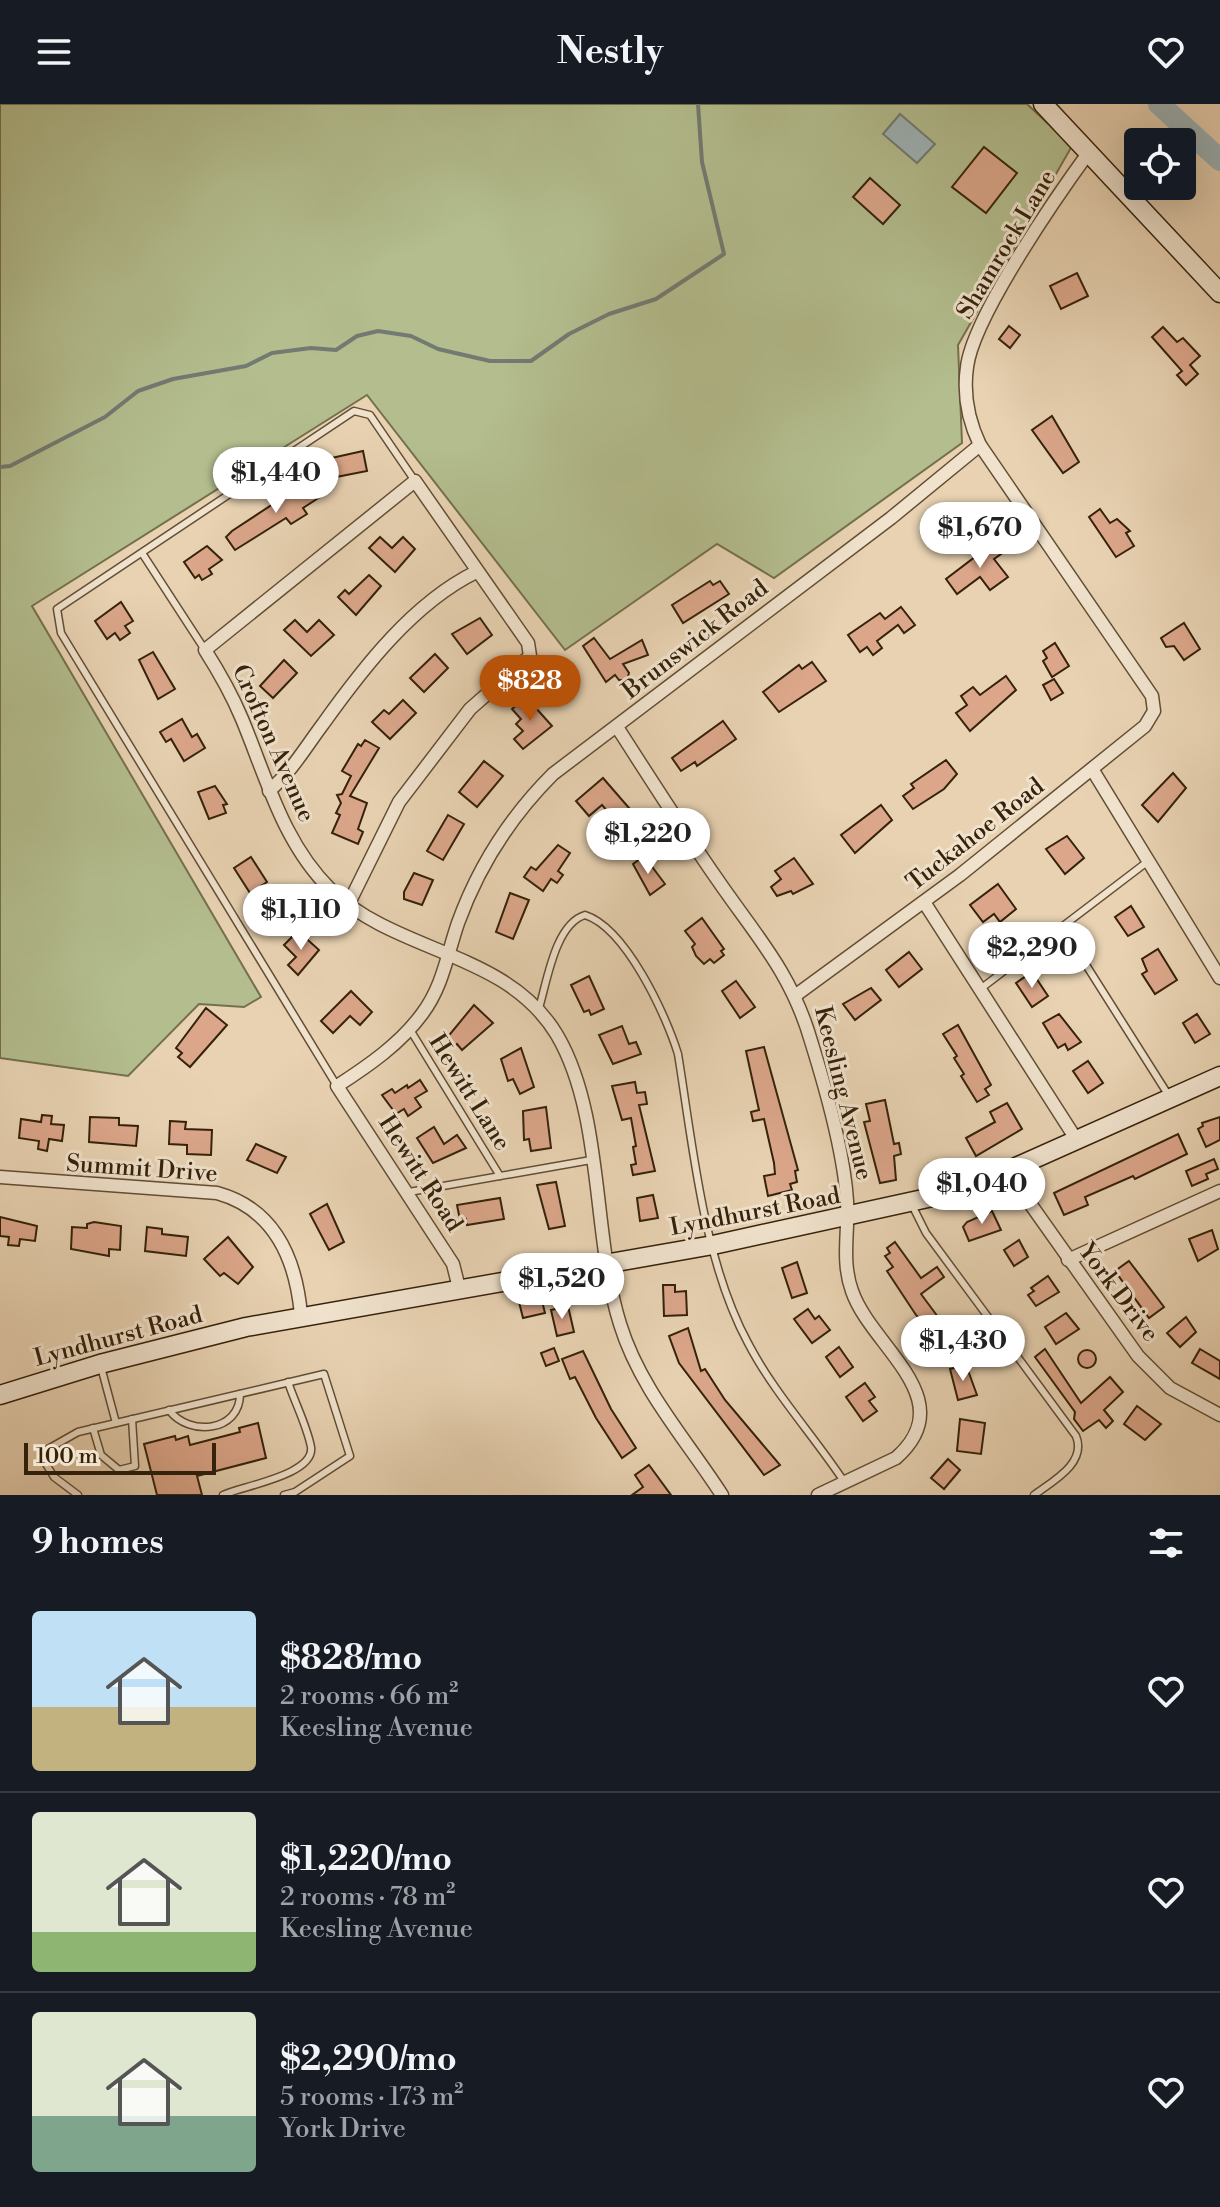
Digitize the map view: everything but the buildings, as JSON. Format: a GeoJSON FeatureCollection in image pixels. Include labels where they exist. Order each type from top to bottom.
{"type":"FeatureCollection","features":[{"type":"Feature","properties":{"kind":"main road"},"geometry":{"type":"LineString","coordinates":[[1043,104],[1220,293]]}},
{"type":"Feature","properties":{"kind":"main road","name":"Lyndhurst Road"},"geometry":{"type":"LineString","coordinates":[[0,1395],[100,1364],[301,1315],[713,1245],[911,1203],[1007,1171],[1220,1076]]}},
{"type":"Feature","properties":{"kind":"street","name":"Shamrock Lane"},"geometry":{"type":"LineString","coordinates":[[1089,152],[1060,192],[971,348],[966,396],[971,427],[980,445],[1149,690]]}},
{"type":"Feature","properties":{"kind":"street","name":"Brunswick Road"},"geometry":{"type":"LineString","coordinates":[[337,1086],[387,1050],[409,1028],[432,997],[480,871],[514,816],[553,774],[891,518],[980,445]]}},
{"type":"Feature","properties":{"kind":"street"},"geometry":{"type":"LineString","coordinates":[[205,650],[415,481],[528,643],[530,656],[470,709],[399,802],[348,905]]}},
{"type":"Feature","properties":{"kind":"street"},"geometry":{"type":"LineString","coordinates":[[269,791],[295,765],[351,687],[386,645],[450,587],[476,572]]}},
{"type":"Feature","properties":{"kind":"street","name":"Crofton Avenue"},"geometry":{"type":"LineString","coordinates":[[205,650],[242,718],[269,791],[298,848],[318,876],[348,905],[384,929],[502,979],[538,1010],[570,1061],[620,1324],[633,1358],[670,1422],[722,1495]]}},
{"type":"Feature","properties":{"kind":"street","name":"Tuckahoe Road"},"geometry":{"type":"LineString","coordinates":[[796,995],[924,902],[1151,719],[1154,704],[1149,690]]}},
{"type":"Feature","properties":{"kind":"street","name":"Keesling Avenue"},"geometry":{"type":"LineString","coordinates":[[617,727],[796,995],[815,1054],[847,1199],[845,1258],[852,1292],[915,1387],[921,1413],[919,1426],[906,1449],[896,1458],[818,1495]]}},
{"type":"Feature","properties":{"kind":"street"},"geometry":{"type":"LineString","coordinates":[[1092,769],[1220,978]]}},
{"type":"Feature","properties":{"kind":"street"},"geometry":{"type":"LineString","coordinates":[[924,902],[1076,1139]]}},
{"type":"Feature","properties":{"kind":"street","name":"Hewitt Road"},"geometry":{"type":"LineString","coordinates":[[337,1086],[409,1192],[453,1264],[459,1288]]}},
{"type":"Feature","properties":{"kind":"street","name":"York Drive"},"geometry":{"type":"LineString","coordinates":[[1007,1171],[1068,1260],[1155,1374],[1193,1403],[1220,1415]]}},
{"type":"Feature","properties":{"kind":"street","name":"Summit Drive"},"geometry":{"type":"LineString","coordinates":[[0,1177],[232,1198],[247,1205],[274,1229],[293,1269],[301,1315]]}},
{"type":"Feature","properties":{"kind":"street"},"geometry":{"type":"LineString","coordinates":[[1068,1260],[1220,1191]]}},
{"type":"Feature","properties":{"kind":"lane"},"geometry":{"type":"LineString","coordinates":[[337,1086],[61,633],[57,609],[354,411],[370,415],[415,481]]}},
{"type":"Feature","properties":{"kind":"lane"},"geometry":{"type":"LineString","coordinates":[[142,553],[205,650]]}},
{"type":"Feature","properties":{"kind":"lane"},"geometry":{"type":"LineString","coordinates":[[979,990],[1147,862]]}},
{"type":"Feature","properties":{"kind":"lane"},"geometry":{"type":"LineString","coordinates":[[538,1010],[557,949],[570,924],[585,915],[594,918],[610,932],[647,984],[670,1030],[678,1054],[713,1245],[747,1342],[845,1483]]}},
{"type":"Feature","properties":{"kind":"lane"},"geometry":{"type":"LineString","coordinates":[[1062,927],[1170,1098]]}},
{"type":"Feature","properties":{"kind":"lane","name":"Hewitt Lane"},"geometry":{"type":"LineString","coordinates":[[409,1028],[500,1176]]}},
{"type":"Feature","properties":{"kind":"lane","name":"Hewitt Lane"},"geometry":{"type":"LineString","coordinates":[[409,1192],[591,1160]]}},
{"type":"Feature","properties":{"kind":"lane"},"geometry":{"type":"LineString","coordinates":[[911,1203],[926,1233],[1076,1436],[1080,1449],[1074,1463],[1034,1495]]}},
{"type":"Feature","properties":{"kind":"lane"},"geometry":{"type":"LineString","coordinates":[[100,1364],[116,1423]]}},
{"type":"Feature","properties":{"kind":"lane"},"geometry":{"type":"LineString","coordinates":[[78,1495],[46,1469],[43,1455],[63,1440],[93,1428],[324,1374],[350,1456],[284,1495]]}},
{"type":"Feature","properties":{"kind":"lane"},"geometry":{"type":"LineString","coordinates":[[223,1495],[292,1472],[307,1461],[311,1447],[288,1382]]}},
{"type":"Feature","properties":{"kind":"lane"},"geometry":{"type":"LineString","coordinates":[[169,1410],[185,1425],[201,1428],[232,1417],[239,1408],[240,1394]]}},
{"type":"Feature","properties":{"kind":"lane"},"geometry":{"type":"LineString","coordinates":[[93,1428],[101,1455],[119,1470],[135,1466],[132,1419]]}},
{"type":"Feature","properties":{"kind":"lane"},"geometry":{"type":"LineString","coordinates":[[307,1461],[319,1476]]}},
{"type":"Feature","properties":{"kind":"green space"},"geometry":{"type":"Polygon","coordinates":[[[0,104],[1027,104],[1072,146],[958,345],[962,443],[774,578],[717,544],[565,650],[367,395],[32,606],[261,997],[244,1007],[199,1004],[128,1076],[0,1058],[0,104]]]}},
{"type":"Feature","properties":{"kind":"water"},"geometry":{"type":"Polygon","coordinates":[[[900,114],[935,144],[917,163],[883,134],[900,114]]]}},
{"type":"Feature","properties":{"kind":"waterway"},"geometry":{"type":"LineString","coordinates":[[0,467],[10,466],[105,417],[138,391],[173,379],[246,366],[272,353],[311,348],[336,350],[357,336],[378,331],[411,336],[438,349],[490,361],[531,361],[569,334],[609,314],[656,299],[724,254],[702,162],[698,104]]}},
{"type":"Feature","properties":{"kind":"waterway"},"geometry":{"type":"LineString","coordinates":[[1159,104],[1220,160]]}}]}
